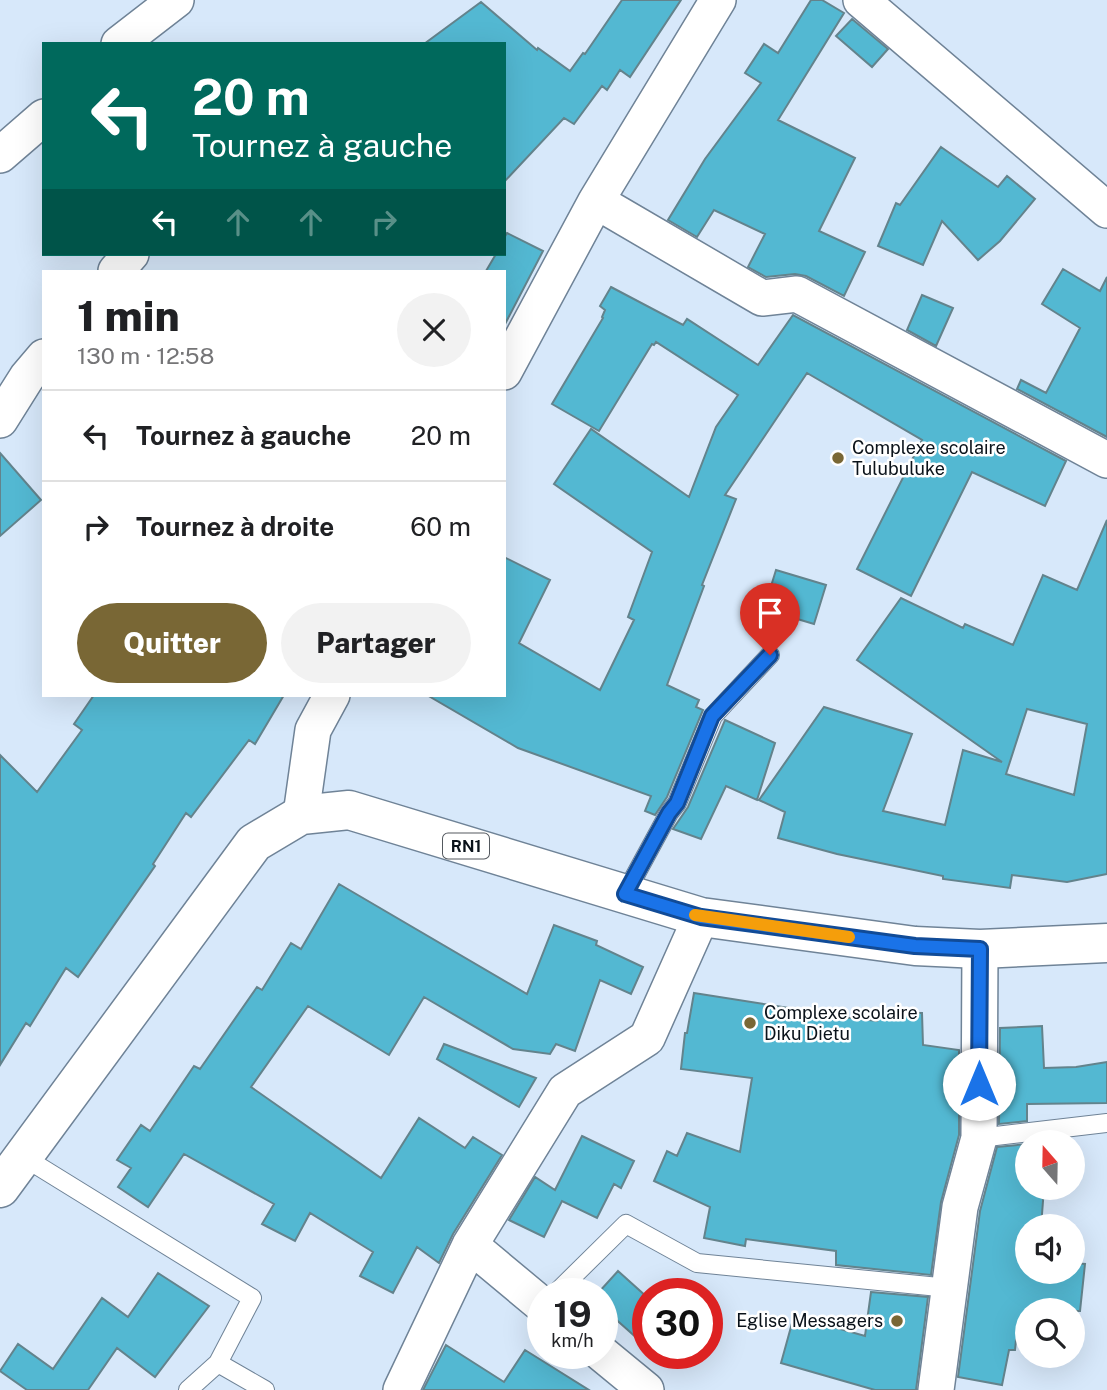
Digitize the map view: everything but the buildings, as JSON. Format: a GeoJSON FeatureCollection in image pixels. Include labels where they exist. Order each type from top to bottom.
{"type":"FeatureCollection","features":[{"type":"Feature","properties":{"kind":"highway","name":"RN1"},"geometry":{"type":"LineString","coordinates":[[0,1188],[254,843],[301,815],[349,810],[701,917],[915,946],[980,949],[1107,943]]}},
{"type":"Feature","properties":{"kind":"street"},"geometry":{"type":"LineString","coordinates":[[122,42],[176,0]]}},
{"type":"Feature","properties":{"kind":"street"},"geometry":{"type":"LineString","coordinates":[[506,368],[596,201],[718,0]]}},
{"type":"Feature","properties":{"kind":"street"},"geometry":{"type":"LineString","coordinates":[[861,0],[1107,210]]}},
{"type":"Feature","properties":{"kind":"street"},"geometry":{"type":"LineString","coordinates":[[0,155],[42,119]]}},
{"type":"Feature","properties":{"kind":"street"},"geometry":{"type":"LineString","coordinates":[[596,201],[762,298],[797,294],[1107,460]]}},
{"type":"Feature","properties":{"kind":"street"},"geometry":{"type":"LineString","coordinates":[[117,270],[129,256]]}},
{"type":"Feature","properties":{"kind":"street"},"geometry":{"type":"LineString","coordinates":[[0,420],[27,377],[42,359]]}},
{"type":"Feature","properties":{"kind":"street"},"geometry":{"type":"LineString","coordinates":[[301,815],[313,730],[330,697]]}},
{"type":"Feature","properties":{"kind":"street"},"geometry":{"type":"LineString","coordinates":[[401,1390],[470,1245],[565,1091],[647,1038],[701,917]]}},
{"type":"Feature","properties":{"kind":"street"},"geometry":{"type":"LineString","coordinates":[[936,1390],[960,1207],[979,1138],[980,949]]}},
{"type":"Feature","properties":{"kind":"street"},"geometry":{"type":"LineString","coordinates":[[470,1245],[527,1292]]}},
{"type":"Feature","properties":{"kind":"street"},"geometry":{"type":"LineString","coordinates":[[618,1367],[646,1390]]}},
{"type":"Feature","properties":{"kind":"lane"},"geometry":{"type":"LineString","coordinates":[[625,894],[677,803],[712,716],[770,655]]}},
{"type":"Feature","properties":{"kind":"lane"},"geometry":{"type":"LineString","coordinates":[[979,1138],[1107,1123]]}},
{"type":"Feature","properties":{"kind":"lane"},"geometry":{"type":"LineString","coordinates":[[22,1156],[252,1298],[218,1363],[188,1390]]}},
{"type":"Feature","properties":{"kind":"lane"},"geometry":{"type":"LineString","coordinates":[[571,1278],[626,1224],[697,1264],[949,1287]]}},
{"type":"Feature","properties":{"kind":"lane"},"geometry":{"type":"LineString","coordinates":[[218,1363],[265,1390]]}},
{"type":"Feature","properties":{"kind":"slow traffic"},"geometry":{"type":"LineString","coordinates":[[695,915],[849,937]]}},
{"type":"Feature","properties":{"kind":"place","name":"Complexe scolaire Tulubuluke"},"geometry":{"type":"Point","coordinates":[838,458]}},
{"type":"Feature","properties":{"kind":"place","name":"Complexe scolaire Diku Dietu"},"geometry":{"type":"Point","coordinates":[750,1023]}},
{"type":"Feature","properties":{"kind":"place","name":"Eglise Messagers"},"geometry":{"type":"Point","coordinates":[897,1321]}},
{"type":"Feature","properties":{"kind":"route"},"geometry":{"type":"LineString","coordinates":[[770,655],[712,716],[677,803],[625,894],[701,917],[915,946],[980,949],[979,1084]]}}]}
